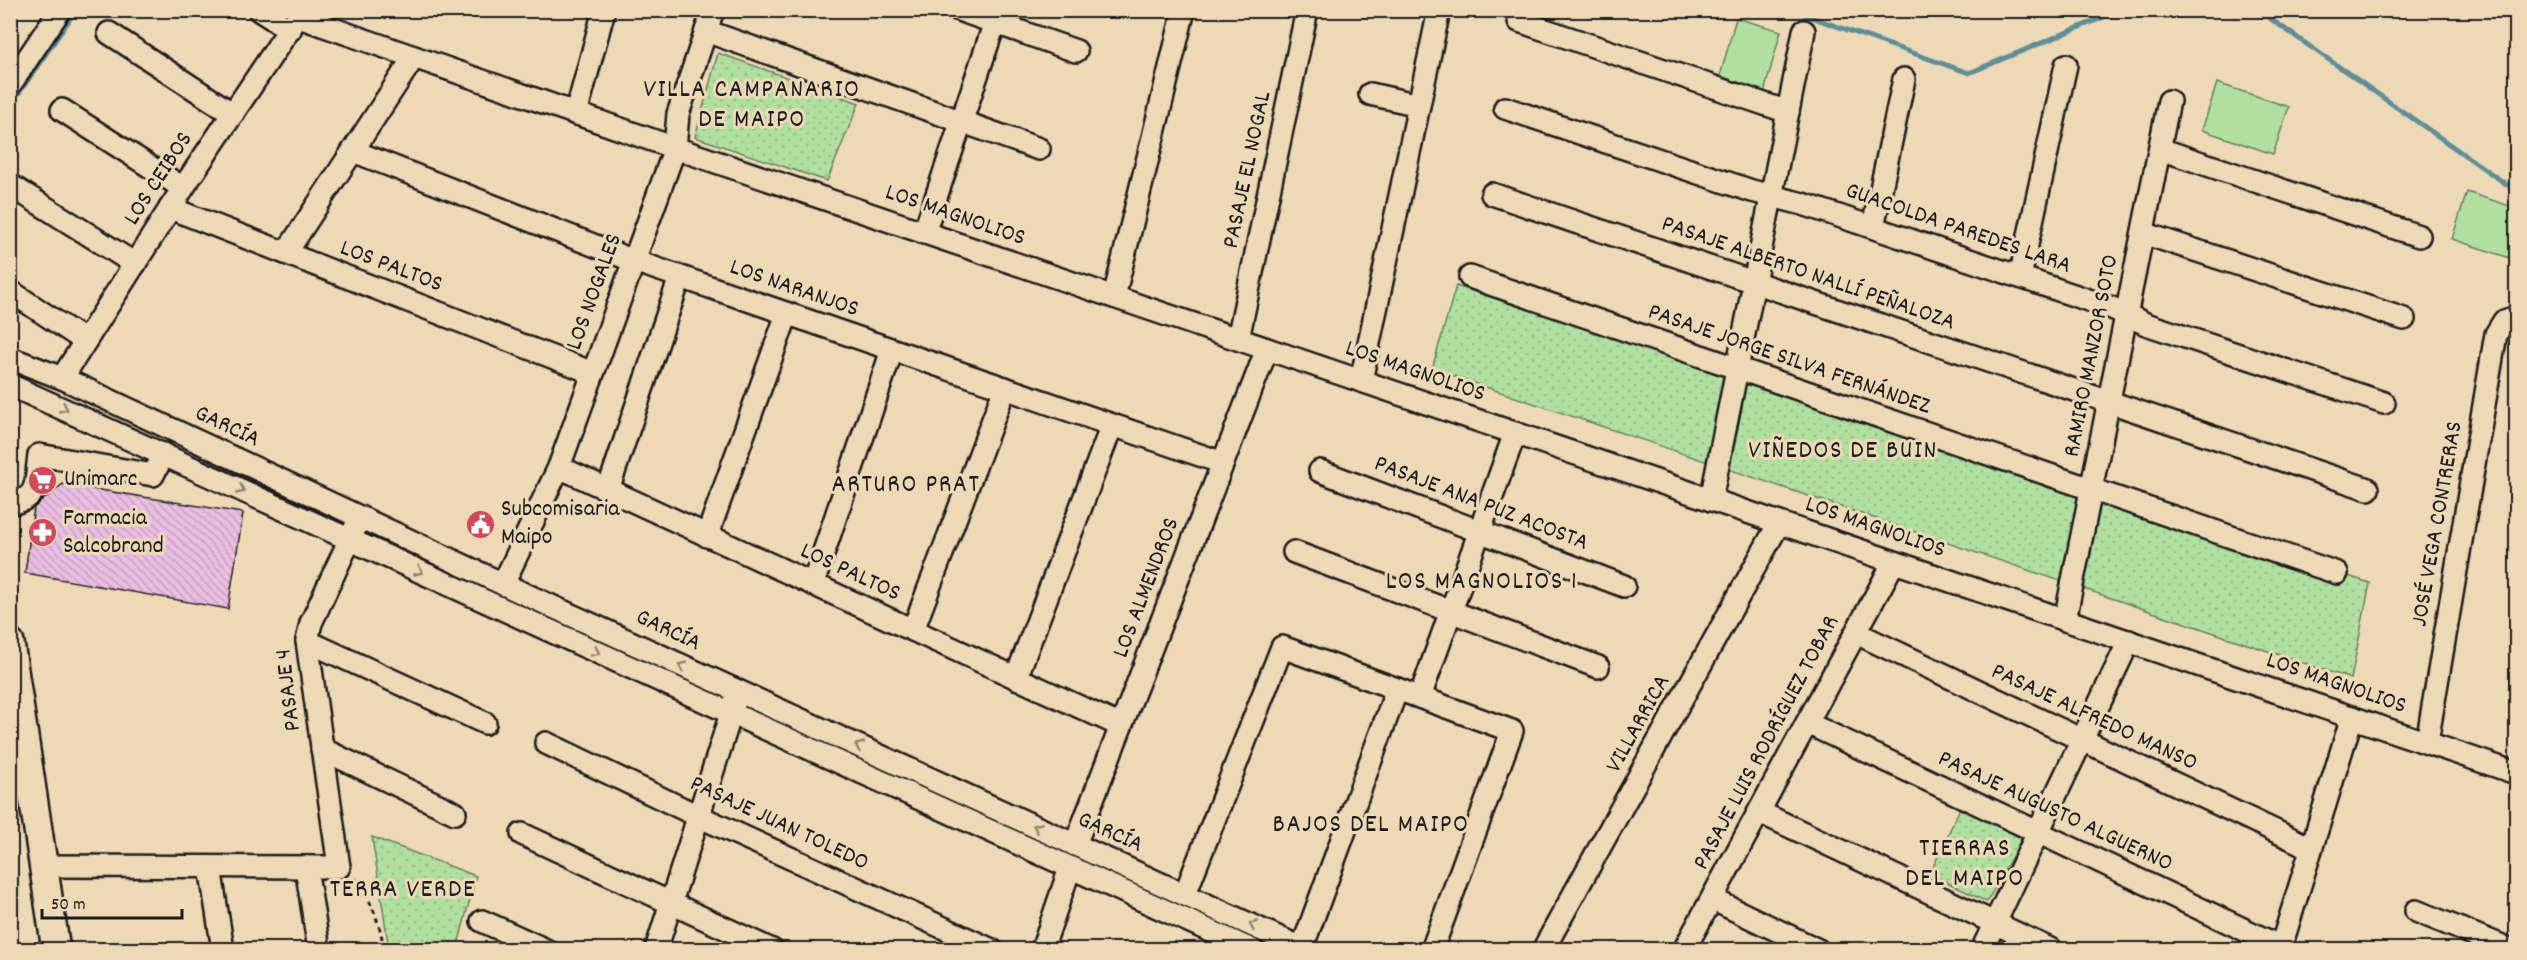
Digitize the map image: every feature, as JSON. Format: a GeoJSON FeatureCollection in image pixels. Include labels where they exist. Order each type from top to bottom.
{"type":"FeatureCollection","features":[{"type":"Feature","properties":{"kind":"main road"},"geometry":{"type":"LineString","coordinates":[[10,643],[56,950]]}},
{"type":"Feature","properties":{"kind":"street","name":"LOS MAGNOLIOS"},"geometry":{"type":"LineString","coordinates":[[259,10],[297,19],[414,57],[924,233],[2517,773]]}},
{"type":"Feature","properties":{"kind":"street"},"geometry":{"type":"LineString","coordinates":[[576,114],[604,10]]}},
{"type":"Feature","properties":{"kind":"street","name":"LOS NOGALES"},"geometry":{"type":"LineString","coordinates":[[503,584],[559,467],[675,148],[678,114],[713,10]]}},
{"type":"Feature","properties":{"kind":"street"},"geometry":{"type":"LineString","coordinates":[[959,10],[997,17],[1076,51]]}},
{"type":"Feature","properties":{"kind":"street"},"geometry":{"type":"LineString","coordinates":[[1114,297],[1184,10]]}},
{"type":"Feature","properties":{"kind":"street","name":"PASAJE EL NOGAL"},"geometry":{"type":"LineString","coordinates":[[1238,339],[1307,10]]}},
{"type":"Feature","properties":{"kind":"street"},"geometry":{"type":"LineString","coordinates":[[10,85],[52,14]]}},
{"type":"Feature","properties":{"kind":"street"},"geometry":{"type":"LineString","coordinates":[[1361,381],[1438,15]]}},
{"type":"Feature","properties":{"kind":"street"},"geometry":{"type":"LineString","coordinates":[[924,233],[997,17]]}},
{"type":"Feature","properties":{"kind":"street","name":"LOS CEIBOS"},"geometry":{"type":"LineString","coordinates":[[62,378],[183,188],[297,19]]}},
{"type":"Feature","properties":{"kind":"street"},"geometry":{"type":"LineString","coordinates":[[1519,21],[1788,112]]}},
{"type":"Feature","properties":{"kind":"street"},"geometry":{"type":"LineString","coordinates":[[706,31],[1039,149]]}},
{"type":"Feature","properties":{"kind":"street"},"geometry":{"type":"LineString","coordinates":[[1711,500],[1803,31]]}},
{"type":"Feature","properties":{"kind":"street"},"geometry":{"type":"LineString","coordinates":[[109,33],[232,114]]}},
{"type":"Feature","properties":{"kind":"street"},"geometry":{"type":"LineString","coordinates":[[286,253],[414,57]]}},
{"type":"Feature","properties":{"kind":"street"},"geometry":{"type":"LineString","coordinates":[[2020,277],[2066,66]]}},
{"type":"Feature","properties":{"kind":"street"},"geometry":{"type":"LineString","coordinates":[[1874,227],[1904,79]]}},
{"type":"Feature","properties":{"kind":"street"},"geometry":{"type":"LineString","coordinates":[[1370,94],[1419,105]]}},
{"type":"Feature","properties":{"kind":"street","name":"RAMIRO MANZOR SOTO"},"geometry":{"type":"LineString","coordinates":[[2065,620],[2169,102]]}},
{"type":"Feature","properties":{"kind":"street","name":"GUACOLDA PAREDES LARA"},"geometry":{"type":"LineString","coordinates":[[1505,108],[1752,191],[1786,198],[1874,227],[2020,277],[2146,324],[2384,403]]}},
{"type":"Feature","properties":{"kind":"street"},"geometry":{"type":"LineString","coordinates":[[62,110],[183,188]]}},
{"type":"Feature","properties":{"kind":"street"},"geometry":{"type":"LineString","coordinates":[[2160,149],[2419,236]]}},
{"type":"Feature","properties":{"kind":"street","name":"LOS NARANJOS"},"geometry":{"type":"LineString","coordinates":[[353,151],[634,261],[1223,463]]}},
{"type":"Feature","properties":{"kind":"street"},"geometry":{"type":"LineString","coordinates":[[10,185],[135,264]]}},
{"type":"Feature","properties":{"kind":"street","name":"PASAJE ALBERTO NALLÍ PEÑALOZA"},"geometry":{"type":"LineString","coordinates":[[1492,194],[2368,489]]}},
{"type":"Feature","properties":{"kind":"street","name":"LOS PALTOS"},"geometry":{"type":"LineString","coordinates":[[171,208],[593,373]]}},
{"type":"Feature","properties":{"kind":"street"},"geometry":{"type":"LineString","coordinates":[[2143,233],[2404,319]]}},
{"type":"Feature","properties":{"kind":"street"},"geometry":{"type":"LineString","coordinates":[[608,490],[680,277]]}},
{"type":"Feature","properties":{"kind":"street","name":"PASAJE JORGE SILVA FERNÁNDEZ"},"geometry":{"type":"LineString","coordinates":[[1470,277],[2337,573]]}},
{"type":"Feature","properties":{"kind":"street"},"geometry":{"type":"LineString","coordinates":[[10,291],[85,341]]}},
{"type":"Feature","properties":{"kind":"street"},"geometry":{"type":"LineString","coordinates":[[707,536],[787,314]]}},
{"type":"Feature","properties":{"kind":"street","name":"JOSÉ VEGA CONTRERAS"},"geometry":{"type":"LineString","coordinates":[[2427,742],[2496,334],[2500,324],[2512,317]]}},
{"type":"Feature","properties":{"kind":"street","name":"LOS ALMENDROS"},"geometry":{"type":"LineString","coordinates":[[1075,845],[1267,349]]}},
{"type":"Feature","properties":{"kind":"street"},"geometry":{"type":"LineString","coordinates":[[813,584],[892,350]]}},
{"type":"Feature","properties":{"kind":"street","name":"GARCÍA"},"geometry":{"type":"LineString","coordinates":[[10,358],[62,378],[503,584],[1304,949]]}},
{"type":"Feature","properties":{"kind":"street","name":"GARCÍA"},"geometry":{"type":"LineString","coordinates":[[10,385],[1252,950]]}},
{"type":"Feature","properties":{"kind":"street"},"geometry":{"type":"LineString","coordinates":[[913,630],[1005,388]]}},
{"type":"Feature","properties":{"kind":"street"},"geometry":{"type":"LineString","coordinates":[[1016,678],[1112,425]]}},
{"type":"Feature","properties":{"kind":"street"},"geometry":{"type":"LineString","coordinates":[[1420,697],[1515,433]]}},
{"type":"Feature","properties":{"kind":"street"},"geometry":{"type":"LineString","coordinates":[[10,504],[26,500],[33,493],[39,455],[153,475],[164,454]]}},
{"type":"Feature","properties":{"kind":"street","name":"LOS PALTOS"},"geometry":{"type":"LineString","coordinates":[[559,467],[1121,726]]}},
{"type":"Feature","properties":{"kind":"street","name":"PASAJE ANA PUZ ACOSTA"},"geometry":{"type":"LineString","coordinates":[[1320,471],[1624,586]]}},
{"type":"Feature","properties":{"kind":"street","name":"PASAJE 4"},"geometry":{"type":"LineString","coordinates":[[339,867],[308,641],[311,623],[360,517]]}},
{"type":"Feature","properties":{"kind":"street","name":"VILLARRICA"},"geometry":{"type":"LineString","coordinates":[[1543,950],[1779,523]]}},
{"type":"Feature","properties":{"kind":"street"},"geometry":{"type":"LineString","coordinates":[[1294,552],[1599,667]]}},
{"type":"Feature","properties":{"kind":"street","name":"PASAJE LUIS RODRÍGUEZ TOBAR"},"geometry":{"type":"LineString","coordinates":[[1684,950],[1894,562]]}},
{"type":"Feature","properties":{"kind":"street","name":"PASAJE ALFREDO MANSO"},"geometry":{"type":"LineString","coordinates":[[1856,633],[2311,848]]}},
{"type":"Feature","properties":{"kind":"street"},"geometry":{"type":"LineString","coordinates":[[308,641],[485,723]]}},
{"type":"Feature","properties":{"kind":"street"},"geometry":{"type":"LineString","coordinates":[[1982,950],[2129,641]]}},
{"type":"Feature","properties":{"kind":"street"},"geometry":{"type":"LineString","coordinates":[[1185,894],[1282,647],[1512,730],[1432,950]]}},
{"type":"Feature","properties":{"kind":"street"},"geometry":{"type":"LineString","coordinates":[[1304,949],[1397,689]]}},
{"type":"Feature","properties":{"kind":"street"},"geometry":{"type":"LineString","coordinates":[[656,950],[738,691]]}},
{"type":"Feature","properties":{"kind":"street"},"geometry":{"type":"LineString","coordinates":[[2280,948],[2352,717]]}},
{"type":"Feature","properties":{"kind":"street","name":"PASAJE AUGUSTO ALGUERNO"},"geometry":{"type":"LineString","coordinates":[[1807,723],[2280,948]]}},
{"type":"Feature","properties":{"kind":"street","name":"PASAJE JUAN TOLEDO"},"geometry":{"type":"LineString","coordinates":[[546,743],[698,816],[992,950]]}},
{"type":"Feature","properties":{"kind":"street"},"geometry":{"type":"LineString","coordinates":[[322,749],[455,813]]}},
{"type":"Feature","properties":{"kind":"street"},"geometry":{"type":"LineString","coordinates":[[1759,812],[2052,950]]}},
{"type":"Feature","properties":{"kind":"street"},"geometry":{"type":"LineString","coordinates":[[522,834],[772,950]]}},
{"type":"Feature","properties":{"kind":"street"},"geometry":{"type":"LineString","coordinates":[[44,866],[339,867]]}},
{"type":"Feature","properties":{"kind":"street"},"geometry":{"type":"LineString","coordinates":[[210,867],[223,950]]}},
{"type":"Feature","properties":{"kind":"street"},"geometry":{"type":"LineString","coordinates":[[306,867],[319,950]]}},
{"type":"Feature","properties":{"kind":"street"},"geometry":{"type":"LineString","coordinates":[[1042,950],[1070,868]]}},
{"type":"Feature","properties":{"kind":"street"},"geometry":{"type":"LineString","coordinates":[[1712,899],[1818,950]]}},
{"type":"Feature","properties":{"kind":"street"},"geometry":{"type":"LineString","coordinates":[[2416,911],[2512,950]]}},
{"type":"Feature","properties":{"kind":"street"},"geometry":{"type":"LineString","coordinates":[[482,921],[546,950]]}},
{"type":"Feature","properties":{"kind":"path"},"geometry":{"type":"LineString","coordinates":[[339,867],[355,878],[368,896],[375,913],[384,950]]}},
{"type":"Feature","properties":{"kind":"green space"},"geometry":{"type":"Polygon","coordinates":[[[1736,18],[1781,31],[1764,93],[1719,80],[1736,18]]]}},
{"type":"Feature","properties":{"kind":"green space"},"geometry":{"type":"Polygon","coordinates":[[[718,53],[859,103],[827,181],[695,137],[718,53]]]}},
{"type":"Feature","properties":{"kind":"green space"},"geometry":{"type":"Polygon","coordinates":[[[2217,83],[2289,107],[2273,154],[2202,130],[2217,83]]]}},
{"type":"Feature","properties":{"kind":"green space"},"geometry":{"type":"Polygon","coordinates":[[[2467,192],[2516,208],[2516,260],[2452,239],[2467,192]]]}},
{"type":"Feature","properties":{"kind":"green space"},"geometry":{"type":"Polygon","coordinates":[[[1456,286],[2370,583],[2351,679],[1432,369],[1456,286]]]}},
{"type":"Feature","properties":{"kind":"green space"},"geometry":{"type":"Polygon","coordinates":[[[1960,808],[2022,838],[1987,902],[1930,874],[1960,808]]]}},
{"type":"Feature","properties":{"kind":"green space"},"geometry":{"type":"Polygon","coordinates":[[[372,837],[476,876],[457,949],[389,949],[372,837]]]}},
{"type":"Feature","properties":{"kind":"building"},"geometry":{"type":"Polygon","coordinates":[[[63,484],[243,513],[228,609],[25,573],[34,507],[63,484]]]}},
{"type":"Feature","properties":{"kind":"waterway"},"geometry":{"type":"LineString","coordinates":[[10,106],[76,10]]}},
{"type":"Feature","properties":{"kind":"waterway"},"geometry":{"type":"LineString","coordinates":[[1791,10],[1969,73],[2121,10]]}},
{"type":"Feature","properties":{"kind":"waterway"},"geometry":{"type":"LineString","coordinates":[[2258,10],[2516,191]]}},
{"type":"Feature","properties":{"kind":"place","name":"Unimarc"},"geometry":{"type":"Point","coordinates":[43,480]}},
{"type":"Feature","properties":{"kind":"place","name":"Subcomisaria Maipo"},"geometry":{"type":"Point","coordinates":[480,524]}},
{"type":"Feature","properties":{"kind":"place","name":"Farmacia Salcobrand"},"geometry":{"type":"Point","coordinates":[42,533]}},
{"type":"Feature","properties":{"kind":"district","name":"VILLA CAMPANARIO DE MAIPO"},"geometry":{"type":"Point","coordinates":[752,105]}},
{"type":"Feature","properties":{"kind":"district","name":"VIÑEDOS DE BUIN"},"geometry":{"type":"Point","coordinates":[1843,451]}},
{"type":"Feature","properties":{"kind":"district","name":"ARTURO PRAT"},"geometry":{"type":"Point","coordinates":[906,485]}},
{"type":"Feature","properties":{"kind":"district","name":"LOS MAGNOLIOS 1"},"geometry":{"type":"Point","coordinates":[1482,582]}},
{"type":"Feature","properties":{"kind":"district","name":"BAJOS DEL MAIPO"},"geometry":{"type":"Point","coordinates":[1371,825]}},
{"type":"Feature","properties":{"kind":"district","name":"TIERRAS DEL MAIPO"},"geometry":{"type":"Point","coordinates":[1965,864]}},
{"type":"Feature","properties":{"kind":"district","name":"TERRA VERDE"},"geometry":{"type":"Point","coordinates":[403,890]}}]}
